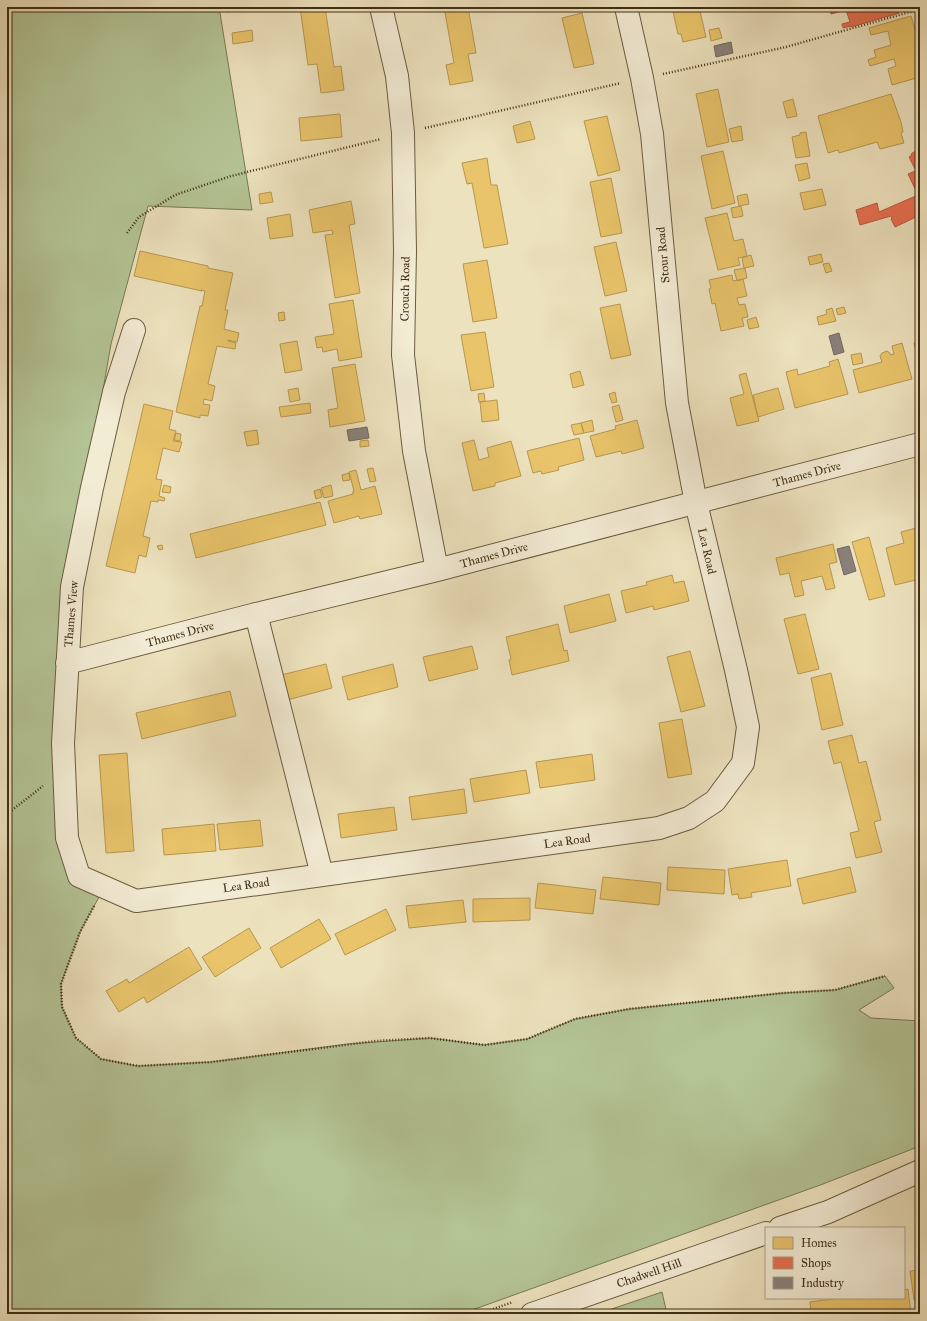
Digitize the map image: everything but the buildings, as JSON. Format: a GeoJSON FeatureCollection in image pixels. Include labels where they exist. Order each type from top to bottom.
{"type":"FeatureCollection","features":[{"type":"Feature","properties":{"kind":"street","name":"Crouch Road"},"geometry":{"type":"LineString","coordinates":[[381,7],[397,76],[403,133],[405,251],[403,355],[414,451],[437,570]]}},
{"type":"Feature","properties":{"kind":"street","name":"Stour Road"},"geometry":{"type":"LineString","coordinates":[[626,7],[642,78],[652,134],[677,403],[696,503]]}},
{"type":"Feature","properties":{"kind":"street","name":"Thames View"},"geometry":{"type":"LineString","coordinates":[[104,888],[79,876],[67,838],[63,742],[67,663],[73,580],[114,392],[134,330]]}},
{"type":"Feature","properties":{"kind":"street","name":"Thames Drive"},"geometry":{"type":"LineString","coordinates":[[67,663],[256,614],[437,570],[920,444]]}},
{"type":"Feature","properties":{"kind":"street","name":"Lea Road"},"geometry":{"type":"LineString","coordinates":[[104,888],[136,901],[658,828],[689,818],[715,801],[743,763],[748,727],[736,670],[696,503]]}},
{"type":"Feature","properties":{"kind":"street"},"geometry":{"type":"LineString","coordinates":[[256,614],[322,875]]}},
{"type":"Feature","properties":{"kind":"street"},"geometry":{"type":"LineString","coordinates":[[783,1227],[828,1212],[920,1171]]}},
{"type":"Feature","properties":{"kind":"street","name":"Chadwell Hill"},"geometry":{"type":"LineString","coordinates":[[532,1314],[765,1233]]}},
{"type":"Feature","properties":{"kind":"path"},"geometry":{"type":"LineString","coordinates":[[127,233],[139,218],[175,195],[231,176],[403,133]]}},
{"type":"Feature","properties":{"kind":"path"},"geometry":{"type":"LineString","coordinates":[[7,814],[64,769]]}},
{"type":"Feature","properties":{"kind":"path"},"geometry":{"type":"LineString","coordinates":[[104,888],[80,932],[61,984],[62,1007],[76,1038],[101,1059],[138,1066],[211,1062],[376,1041],[430,1038],[484,1045],[527,1039],[575,1019],[629,1009],[783,993],[835,990],[885,976]]}},
{"type":"Feature","properties":{"kind":"green space"},"geometry":{"type":"Polygon","coordinates":[[[7,7],[219,7],[252,210],[148,206],[111,344],[86,488],[67,663],[79,876],[104,888],[80,932],[61,984],[62,1007],[76,1038],[101,1059],[138,1066],[211,1062],[348,1044],[430,1038],[484,1045],[527,1039],[575,1019],[629,1009],[783,993],[835,990],[885,976],[894,988],[859,1010],[871,1018],[920,1021],[920,1146],[823,1184],[461,1314],[7,1314],[7,7]]]}},
{"type":"Feature","properties":{"kind":"green space"},"geometry":{"type":"Polygon","coordinates":[[[662,1292],[667,1314],[597,1314],[662,1292]]]}}]}
